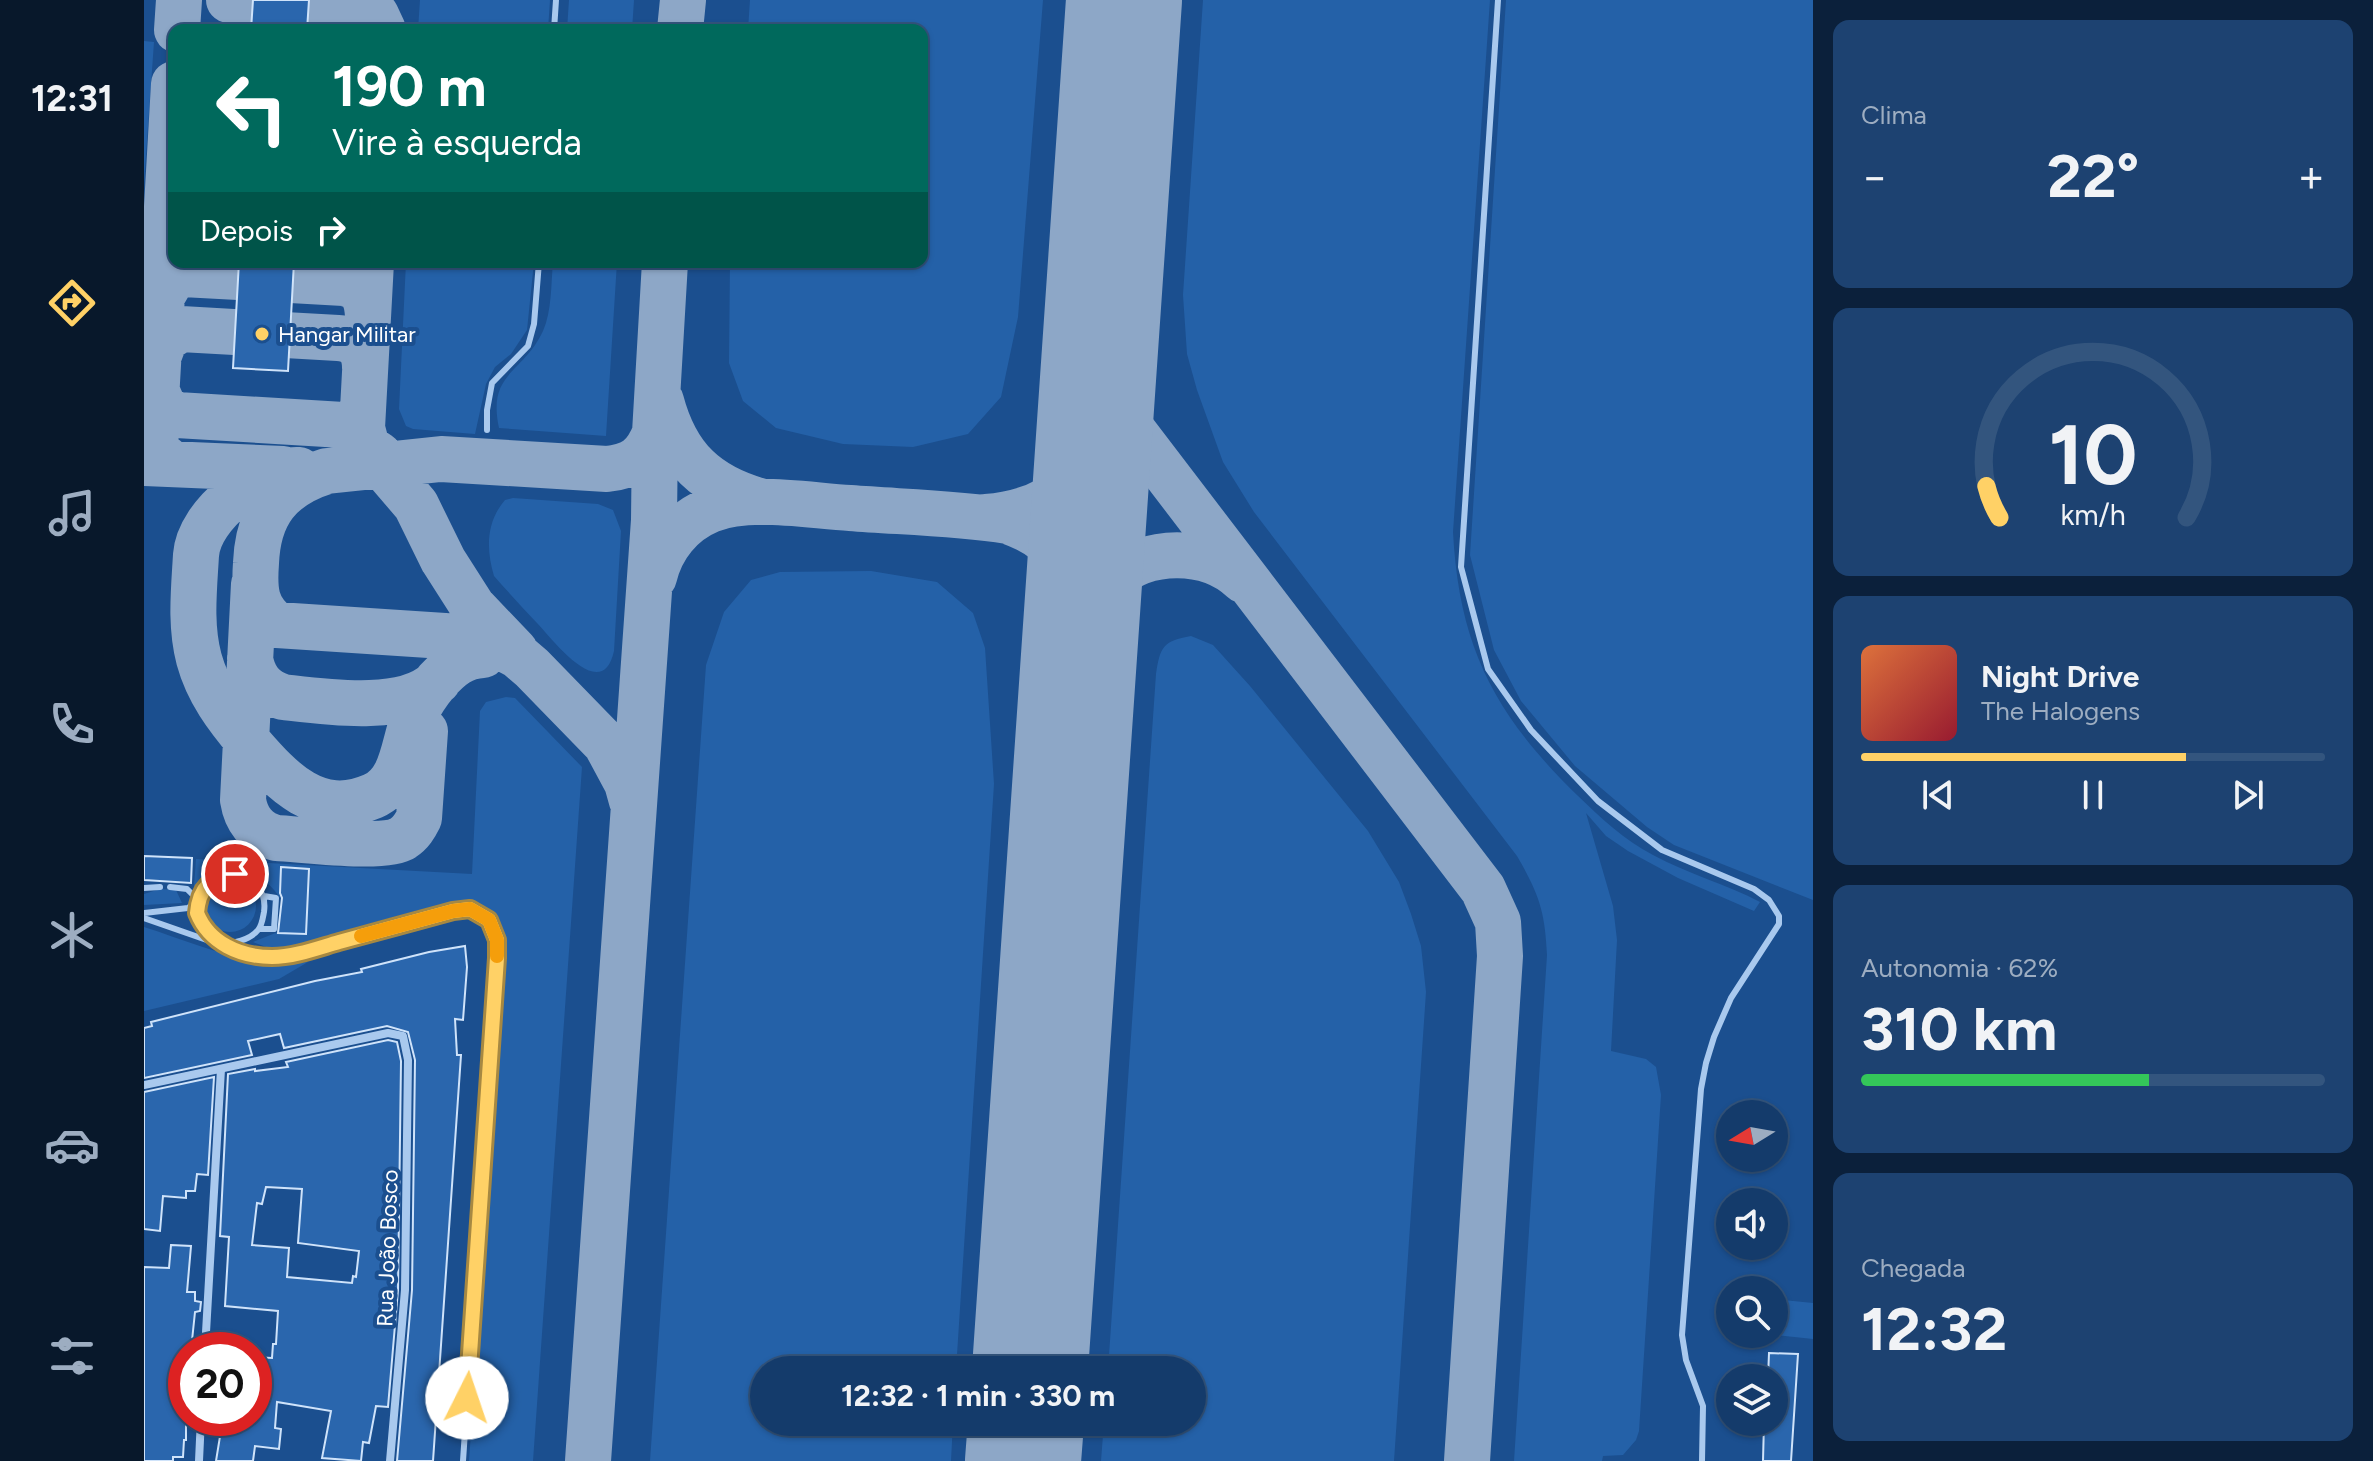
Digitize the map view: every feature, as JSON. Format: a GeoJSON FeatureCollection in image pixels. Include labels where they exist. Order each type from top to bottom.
{"type":"FeatureCollection","features":[{"type":"Feature","properties":{"kind":"street","name":"Rua João Bosco"},"geometry":{"type":"LineString","coordinates":[[221,1069],[388,1033],[403,1036],[408,1060],[407,1250],[390,1461]]}},
{"type":"Feature","properties":{"kind":"street"},"geometry":{"type":"LineString","coordinates":[[144,1085],[221,1069],[206,1332]]}},
{"type":"Feature","properties":{"kind":"street"},"geometry":{"type":"LineString","coordinates":[[199,1461],[200,1436]]}},
{"type":"Feature","properties":{"kind":"lane"},"geometry":{"type":"LineString","coordinates":[[554,24],[556,0]]}},
{"type":"Feature","properties":{"kind":"lane"},"geometry":{"type":"LineString","coordinates":[[1498,0],[1461,567],[1488,669],[1531,730],[1598,801],[1662,850],[1754,889],[1769,900],[1779,916],[1779,924],[1731,998],[1719,1024],[1701,1089],[1682,1335],[1686,1360],[1703,1406],[1702,1461]]}},
{"type":"Feature","properties":{"kind":"lane"},"geometry":{"type":"LineString","coordinates":[[487,430],[492,383],[528,346],[534,324],[539,268]]}},
{"type":"Feature","properties":{"kind":"lane"},"geometry":{"type":"LineString","coordinates":[[144,916],[188,908],[198,900],[209,883],[221,875],[235,874],[254,883],[264,896],[264,915],[259,929]]}},
{"type":"Feature","properties":{"kind":"lane"},"geometry":{"type":"LineString","coordinates":[[144,888],[160,887]]}},
{"type":"Feature","properties":{"kind":"lane"},"geometry":{"type":"LineString","coordinates":[[170,887],[187,889],[198,900],[197,913],[201,924],[221,945]]}},
{"type":"Feature","properties":{"kind":"lane"},"geometry":{"type":"LineString","coordinates":[[221,945],[240,941],[259,929],[274,929],[276,898],[264,896]]}},
{"type":"Feature","properties":{"kind":"lane"},"geometry":{"type":"LineString","coordinates":[[144,916],[221,945],[274,957],[306,952],[453,911],[470,909],[489,920],[497,940],[497,958],[463,1461]]}},
{"type":"Feature","properties":{"kind":"shaded area"},"geometry":{"type":"Polygon","coordinates":[[[420,0],[550,0],[548,24],[418,24],[420,0]]]}},
{"type":"Feature","properties":{"kind":"shaded area"},"geometry":{"type":"Polygon","coordinates":[[[569,0],[634,0],[632,24],[567,24],[569,0]]]}},
{"type":"Feature","properties":{"kind":"shaded area"},"geometry":{"type":"Polygon","coordinates":[[[750,0],[1043,0],[1018,317],[1001,397],[968,434],[913,447],[843,444],[776,428],[743,401],[729,363],[730,268],[928,268],[928,24],[748,24],[750,0]]]}},
{"type":"Feature","properties":{"kind":"shaded area"},"geometry":{"type":"Polygon","coordinates":[[[1203,0],[1490,0],[1453,532],[1463,610],[1473,645],[1486,677],[1524,736],[1548,765],[1604,820],[1632,843],[1653,855],[1760,902],[1754,911],[1678,878],[1606,836],[1586,813],[1613,906],[1617,940],[1611,1051],[1646,1059],[1656,1067],[1661,1095],[1639,1431],[1636,1440],[1623,1455],[1603,1456],[1602,1461],[1514,1461],[1547,955],[1545,926],[1536,892],[1517,856],[1254,512],[1223,462],[1187,354],[1183,295],[1203,0]]]}},
{"type":"Feature","properties":{"kind":"shaded area"},"geometry":{"type":"Polygon","coordinates":[[[1506,0],[1813,0],[1813,900],[1674,845],[1647,827],[1575,766],[1521,701],[1494,650],[1470,555],[1506,0]]]}},
{"type":"Feature","properties":{"kind":"shaded area"},"geometry":{"type":"Polygon","coordinates":[[[144,41],[154,42],[144,183],[144,41]]]}},
{"type":"Feature","properties":{"kind":"shaded area"},"geometry":{"type":"Polygon","coordinates":[[[406,268],[533,268],[527,330],[511,354],[495,367],[486,384],[475,434],[413,429],[406,426],[399,409],[406,268]]]}},
{"type":"Feature","properties":{"kind":"shaded area"},"geometry":{"type":"Polygon","coordinates":[[[553,268],[617,268],[606,436],[499,428],[498,395],[502,384],[535,345],[543,331],[550,306],[553,268]]]}},
{"type":"Feature","properties":{"kind":"shaded area"},"geometry":{"type":"Polygon","coordinates":[[[505,500],[598,504],[613,510],[621,531],[614,651],[608,666],[599,672],[577,664],[565,654],[494,576],[489,546],[491,527],[505,500]]]}},
{"type":"Feature","properties":{"kind":"shaded area"},"geometry":{"type":"Polygon","coordinates":[[[871,571],[937,582],[973,613],[985,648],[994,784],[957,1356],[750,1356],[750,1436],[952,1436],[951,1461],[650,1461],[706,665],[724,612],[751,580],[780,572],[871,571]]]}},
{"type":"Feature","properties":{"kind":"shaded area"},"geometry":{"type":"Polygon","coordinates":[[[1191,636],[1213,645],[1368,831],[1399,882],[1421,946],[1426,992],[1394,1461],[1101,1461],[1103,1436],[1206,1436],[1206,1356],[1109,1356],[1156,674],[1161,651],[1174,640],[1191,636]]]}},
{"type":"Feature","properties":{"kind":"shaded area"},"geometry":{"type":"Polygon","coordinates":[[[515,698],[582,767],[533,1461],[469,1461],[505,944],[500,925],[486,907],[456,902],[357,927],[289,950],[269,948],[253,942],[278,932],[306,934],[308,869],[281,867],[280,898],[258,876],[231,867],[210,870],[194,887],[196,859],[472,874],[480,711],[486,702],[515,698]]]}},
{"type":"Feature","properties":{"kind":"shaded area"},"geometry":{"type":"Polygon","coordinates":[[[230,880],[249,887],[256,906],[249,925],[230,932],[211,925],[204,906],[211,887],[230,880]]]}},
{"type":"Feature","properties":{"kind":"shaded area"},"geometry":{"type":"Polygon","coordinates":[[[160,889],[176,890],[182,903],[144,905],[144,894],[160,889]]]}},
{"type":"Feature","properties":{"kind":"shaded area"},"geometry":{"type":"Polygon","coordinates":[[[144,927],[245,959],[308,962],[279,979],[144,1011],[144,927]]]}},
{"type":"Feature","properties":{"kind":"shaded area"},"geometry":{"type":"Polygon","coordinates":[[[1788,1300],[1813,1303],[1813,1339],[1788,1336],[1788,1300]]]}},
{"type":"Feature","properties":{"kind":"building"},"geometry":{"type":"Polygon","coordinates":[[[253,0],[309,0],[307,24],[251,24],[253,0]]]}},
{"type":"Feature","properties":{"kind":"building","name":"Hangar Militar"},"geometry":{"type":"Polygon","coordinates":[[[239,268],[294,268],[288,371],[233,368],[239,268]]]}},
{"type":"Feature","properties":{"kind":"building"},"geometry":{"type":"Polygon","coordinates":[[[144,856],[192,858],[191,883],[144,880],[144,856]]]}},
{"type":"Feature","properties":{"kind":"building"},"geometry":{"type":"Polygon","coordinates":[[[281,867],[309,869],[306,934],[278,933],[282,898],[281,867]]]}},
{"type":"Feature","properties":{"kind":"building"},"geometry":{"type":"Polygon","coordinates":[[[465,946],[467,967],[463,1020],[455,1019],[457,1055],[461,1055],[433,1461],[397,1461],[412,1290],[415,1060],[408,1032],[387,1026],[284,1048],[280,1034],[248,1041],[252,1055],[144,1078],[144,1028],[152,1026],[151,1022],[362,972],[361,969],[429,952],[465,946]]]}},
{"type":"Feature","properties":{"kind":"building"},"geometry":{"type":"Polygon","coordinates":[[[388,1040],[397,1042],[401,1061],[398,1290],[388,1407],[376,1406],[369,1443],[363,1442],[361,1461],[322,1458],[331,1411],[277,1402],[275,1428],[281,1429],[279,1449],[255,1446],[253,1461],[216,1461],[220,1436],[272,1436],[272,1358],[278,1311],[225,1306],[229,1237],[220,1236],[228,1074],[288,1067],[286,1062],[388,1040]],[[266,1187],[262,1204],[257,1203],[252,1245],[289,1248],[287,1277],[352,1283],[353,1276],[356,1277],[359,1251],[298,1243],[302,1189],[266,1187]]]}},
{"type":"Feature","properties":{"kind":"building"},"geometry":{"type":"Polygon","coordinates":[[[214,1077],[208,1175],[197,1174],[195,1191],[186,1191],[186,1198],[163,1196],[160,1231],[144,1229],[144,1092],[214,1077]]]}},
{"type":"Feature","properties":{"kind":"building"},"geometry":{"type":"Polygon","coordinates":[[[171,1245],[191,1246],[187,1292],[195,1292],[195,1301],[201,1302],[200,1311],[195,1312],[193,1332],[168,1332],[168,1436],[186,1436],[186,1440],[183,1457],[173,1457],[173,1461],[144,1461],[144,1267],[169,1268],[171,1245]]]}},
{"type":"Feature","properties":{"kind":"building"},"geometry":{"type":"Polygon","coordinates":[[[1769,1353],[1798,1354],[1791,1461],[1763,1461],[1764,1436],[1788,1436],[1788,1364],[1769,1364],[1769,1353]]]}},
{"type":"Feature","properties":{"kind":"taxiway"},"geometry":{"type":"LineString","coordinates":[[177,24],[179,0]]}},
{"type":"Feature","properties":{"kind":"taxiway"},"geometry":{"type":"LineString","coordinates":[[229,0],[362,8],[376,15],[380,24]]}},
{"type":"Feature","properties":{"kind":"taxiway"},"geometry":{"type":"LineString","coordinates":[[681,24],[683,0]]}},
{"type":"Feature","properties":{"kind":"taxiway"},"geometry":{"type":"LineString","coordinates":[[168,189],[154,435],[158,452],[172,464]]}},
{"type":"Feature","properties":{"kind":"taxiway"},"geometry":{"type":"LineString","coordinates":[[371,268],[362,428],[367,447],[379,455]]}},
{"type":"Feature","properties":{"kind":"taxiway"},"geometry":{"type":"LineString","coordinates":[[588,1461],[654,520],[655,433],[665,268]]}},
{"type":"Feature","properties":{"kind":"taxiway"},"geometry":{"type":"LineString","coordinates":[[162,296],[172,279],[183,274],[344,283],[356,287],[363,295],[368,316]]}},
{"type":"Feature","properties":{"kind":"taxiway"},"geometry":{"type":"LineString","coordinates":[[159,355],[165,339],[181,329],[338,338],[358,347],[365,368]]}},
{"type":"Feature","properties":{"kind":"taxiway"},"geometry":{"type":"LineString","coordinates":[[1099,354],[1104,378],[1118,411],[1483,889],[1498,922],[1500,956],[1467,1461]]}},
{"type":"Feature","properties":{"kind":"taxiway"},"geometry":{"type":"LineString","coordinates":[[986,517],[1033,507],[1048,500],[1073,480],[1082,467],[1091,441],[1098,365]]}},
{"type":"Feature","properties":{"kind":"taxiway"},"geometry":{"type":"LineString","coordinates":[[157,392],[164,408],[177,415],[343,425],[350,428],[416,505],[443,560],[473,607],[515,651]]}},
{"type":"Feature","properties":{"kind":"taxiway"},"geometry":{"type":"LineString","coordinates":[[661,401],[675,439],[697,467],[726,488],[763,502]]}},
{"type":"Feature","properties":{"kind":"taxiway"},"geometry":{"type":"LineString","coordinates":[[632,801],[627,783],[606,744],[518,656],[475,638],[277,625],[260,605],[255,582],[256,563],[261,530],[274,504],[296,485],[327,471],[441,459],[607,469],[624,466],[637,459],[647,449],[655,433]]}},
{"type":"Feature","properties":{"kind":"taxiway"},"geometry":{"type":"LineString","coordinates":[[144,463],[283,469]]}},
{"type":"Feature","properties":{"kind":"taxiway"},"geometry":{"type":"LineString","coordinates":[[299,470],[266,477],[234,496],[208,524],[196,555],[194,620],[196,646],[203,671],[226,714],[274,771],[302,793],[318,800],[353,802],[373,796],[383,790],[397,772],[414,717],[430,690],[457,663],[483,655]]}},
{"type":"Feature","properties":{"kind":"taxiway"},"geometry":{"type":"LineString","coordinates":[[654,577],[667,546],[681,529],[700,515],[725,505],[779,502],[1008,521],[1047,542],[1069,570],[1078,606],[1080,650]]}},
{"type":"Feature","properties":{"kind":"taxiway"},"geometry":{"type":"LineString","coordinates":[[1081,641],[1092,609],[1105,587],[1125,569],[1141,561],[1177,555],[1195,557],[1213,561],[1243,580]]}},
{"type":"Feature","properties":{"kind":"taxiway"},"geometry":{"type":"LineString","coordinates":[[254,584],[243,800],[249,819],[258,829],[276,838],[342,843],[379,843],[403,838],[419,818],[425,731]]}},
{"type":"Feature","properties":{"kind":"taxiway"},"geometry":{"type":"LineString","coordinates":[[250,658],[260,683],[283,697],[342,703],[386,702],[424,691],[438,681]]}},
{"type":"Feature","properties":{"kind":"runway"},"geometry":{"type":"LineString","coordinates":[[1031,1356],[1124,0]]}},
{"type":"Feature","properties":{"kind":"runway"},"geometry":{"type":"LineString","coordinates":[[1023,1461],[1025,1436]]}},
{"type":"Feature","properties":{"kind":"slow traffic"},"geometry":{"type":"LineString","coordinates":[[361,936],[470,909],[489,920],[497,940],[497,956]]}},
{"type":"Feature","properties":{"kind":"place","name":"Hangar Militar"},"geometry":{"type":"Point","coordinates":[262,334]}},
{"type":"Feature","properties":{"kind":"route"},"geometry":{"type":"LineString","coordinates":[[235,874],[221,875],[209,883],[198,900],[197,913],[201,924],[221,945],[260,956],[306,952],[453,911],[470,909],[489,920],[497,940],[497,958],[467,1398]]}}]}
